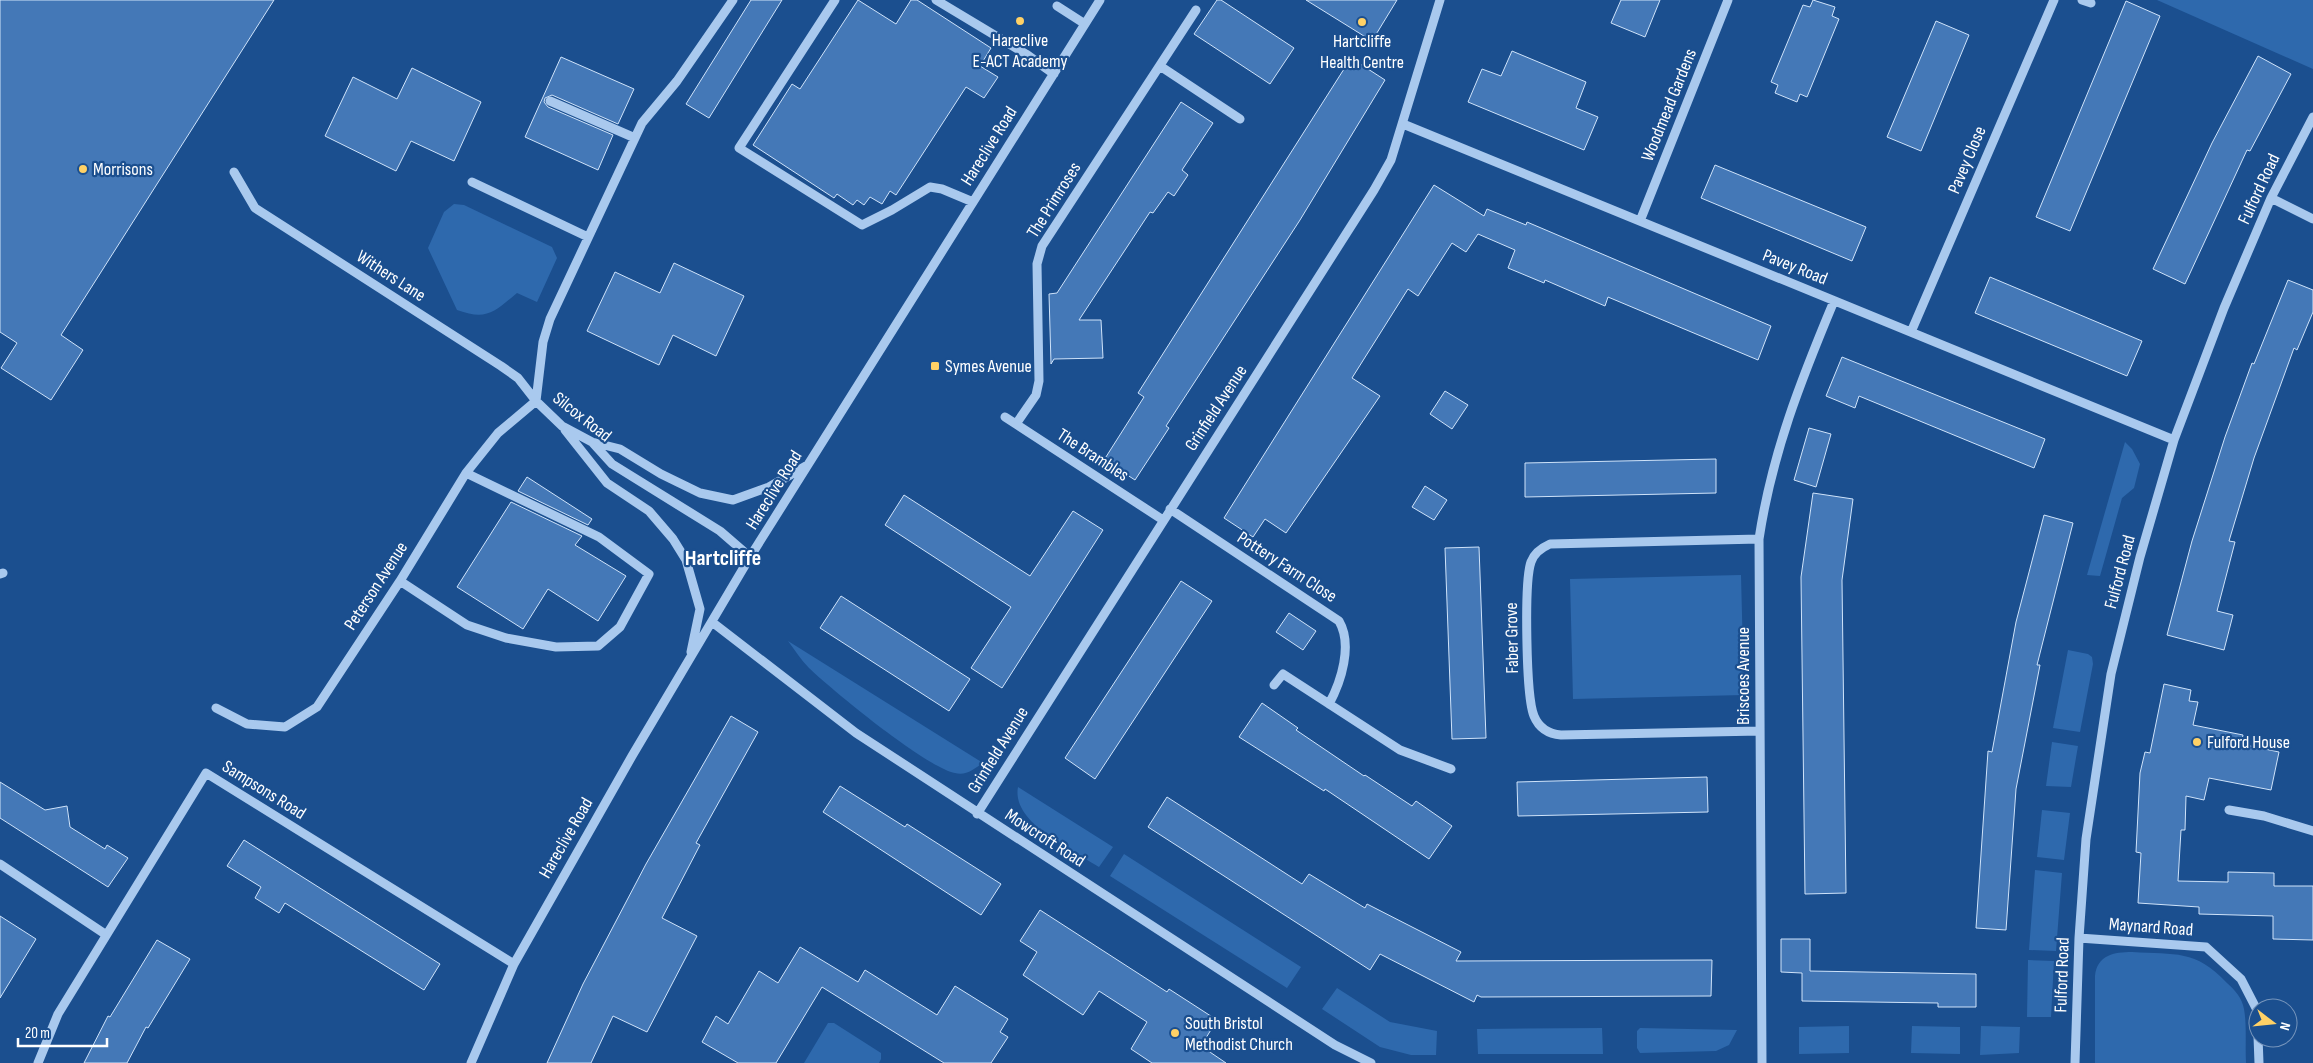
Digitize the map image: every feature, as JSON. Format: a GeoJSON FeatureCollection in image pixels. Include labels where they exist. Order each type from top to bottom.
{"type":"FeatureCollection","features":[{"type":"Feature","properties":{"kind":"street","name":"Silcox Road"},"geometry":{"type":"LineString","coordinates":[[733,0],[677,81],[646,116],[635,138],[546,330],[536,401],[562,426],[592,442],[612,464],[720,531],[750,557]]}},
{"type":"Feature","properties":{"kind":"street"},"geometry":{"type":"LineString","coordinates":[[835,0],[739,148],[862,225],[892,210],[930,187],[942,189],[973,202]]}},
{"type":"Feature","properties":{"kind":"street"},"geometry":{"type":"LineString","coordinates":[[936,0],[1026,54],[1054,74]]}},
{"type":"Feature","properties":{"kind":"street","name":"Hareclive Road"},"geometry":{"type":"LineString","coordinates":[[471,1063],[514,964],[628,764],[750,557],[1100,0]]}},
{"type":"Feature","properties":{"kind":"street","name":"Grinfield Avenue"},"geometry":{"type":"LineString","coordinates":[[977,814],[1374,190],[1391,160],[1440,0]]}},
{"type":"Feature","properties":{"kind":"street","name":"Woodmead Gardens"},"geometry":{"type":"LineString","coordinates":[[1640,221],[1728,0]]}},
{"type":"Feature","properties":{"kind":"street","name":"Pavey Close"},"geometry":{"type":"LineString","coordinates":[[1911,332],[2054,0]]}},
{"type":"Feature","properties":{"kind":"street"},"geometry":{"type":"LineString","coordinates":[[2082,0],[2091,3]]}},
{"type":"Feature","properties":{"kind":"street"},"geometry":{"type":"LineString","coordinates":[[1057,6],[1085,24]]}},
{"type":"Feature","properties":{"kind":"street","name":"The Primroses"},"geometry":{"type":"LineString","coordinates":[[1016,424],[1036,395],[1039,380],[1037,264],[1042,246],[1196,10]]}},
{"type":"Feature","properties":{"kind":"street"},"geometry":{"type":"LineString","coordinates":[[1160,66],[1240,119]]}},
{"type":"Feature","properties":{"kind":"street"},"geometry":{"type":"LineString","coordinates":[[550,101],[635,138]]}},
{"type":"Feature","properties":{"kind":"street","name":"Fulford Road"},"geometry":{"type":"LineString","coordinates":[[2075,1063],[2078,938],[2090,798],[2111,674],[2140,556],[2174,440],[2224,308],[2271,198],[2313,118]]}},
{"type":"Feature","properties":{"kind":"street","name":"Pavey Road"},"geometry":{"type":"LineString","coordinates":[[1403,124],[2174,440]]}},
{"type":"Feature","properties":{"kind":"street","name":"Withers Lane"},"geometry":{"type":"LineString","coordinates":[[234,172],[255,208],[501,366],[518,378],[536,401]]}},
{"type":"Feature","properties":{"kind":"street"},"geometry":{"type":"LineString","coordinates":[[472,182],[588,237]]}},
{"type":"Feature","properties":{"kind":"street"},"geometry":{"type":"LineString","coordinates":[[2271,198],[2313,219]]}},
{"type":"Feature","properties":{"kind":"street","name":"Briscoes Avenue"},"geometry":{"type":"LineString","coordinates":[[1762,1063],[1759,539],[1767,494],[1786,422],[1834,301]]}},
{"type":"Feature","properties":{"kind":"street","name":"Peterson Avenue"},"geometry":{"type":"LineString","coordinates":[[216,708],[247,724],[284,727],[317,707],[400,581],[466,473],[498,433],[536,401]]}},
{"type":"Feature","properties":{"kind":"street","name":"The Brambles"},"geometry":{"type":"LineString","coordinates":[[1005,417],[1163,520]]}},
{"type":"Feature","properties":{"kind":"street"},"geometry":{"type":"LineString","coordinates":[[562,426],[607,483],[649,511],[673,539],[686,560],[700,610],[689,661]]}},
{"type":"Feature","properties":{"kind":"street"},"geometry":{"type":"LineString","coordinates":[[592,442],[620,449],[700,493],[733,500],[769,487],[808,465]]}},
{"type":"Feature","properties":{"kind":"street"},"geometry":{"type":"LineString","coordinates":[[400,581],[468,626],[506,638],[556,647],[598,646],[620,627],[649,574],[599,537],[466,473]]}},
{"type":"Feature","properties":{"kind":"street","name":"Pottery Farm Close"},"geometry":{"type":"LineString","coordinates":[[1170,509],[1338,621],[1344,636],[1343,668],[1338,688],[1329,704]]}},
{"type":"Feature","properties":{"kind":"street","name":"Faber Grove"},"geometry":{"type":"LineString","coordinates":[[1759,539],[1550,544],[1542,547],[1531,561],[1527,582],[1529,697],[1535,718],[1546,731],[1561,734],[1760,731]]}},
{"type":"Feature","properties":{"kind":"street","name":"Mowcroft Road"},"geometry":{"type":"LineString","coordinates":[[712,622],[856,733],[977,814],[1335,1045],[1371,1063]]}},
{"type":"Feature","properties":{"kind":"street"},"geometry":{"type":"LineString","coordinates":[[1274,685],[1283,674],[1400,750],[1451,769]]}},
{"type":"Feature","properties":{"kind":"street","name":"Sampsons Road"},"geometry":{"type":"LineString","coordinates":[[38,1063],[58,1014],[105,934],[206,773],[514,964]]}},
{"type":"Feature","properties":{"kind":"street"},"geometry":{"type":"LineString","coordinates":[[2229,810],[2264,816],[2313,831]]}},
{"type":"Feature","properties":{"kind":"street"},"geometry":{"type":"LineString","coordinates":[[0,864],[105,934]]}},
{"type":"Feature","properties":{"kind":"street","name":"Maynard Road"},"geometry":{"type":"LineString","coordinates":[[2078,938],[2206,947],[2241,979],[2257,1010],[2259,1063]]}},
{"type":"Feature","properties":{"kind":"shaded area"},"geometry":{"type":"Polygon","coordinates":[[[2157,0],[2313,0],[2313,69],[2157,0]]]}},
{"type":"Feature","properties":{"kind":"shaded area"},"geometry":{"type":"Polygon","coordinates":[[[454,204],[464,205],[552,247],[557,258],[537,302],[517,293],[490,313],[476,315],[457,310],[428,248],[444,212],[454,204]]]}},
{"type":"Feature","properties":{"kind":"shaded area"},"geometry":{"type":"Polygon","coordinates":[[[2125,442],[2132,449],[2140,464],[2134,488],[2122,498],[2100,576],[2087,575],[2125,442]]]}},
{"type":"Feature","properties":{"kind":"shaded area"},"geometry":{"type":"Polygon","coordinates":[[[1741,575],[1744,695],[1573,699],[1570,579],[1741,575]]]}},
{"type":"Feature","properties":{"kind":"shaded area"},"geometry":{"type":"Polygon","coordinates":[[[788,641],[983,763],[970,771],[959,774],[942,768],[924,758],[880,727],[821,679],[806,665],[788,641]]]}},
{"type":"Feature","properties":{"kind":"shaded area"},"geometry":{"type":"Polygon","coordinates":[[[2068,650],[2088,654],[2092,657],[2093,664],[2080,732],[2053,728],[2068,650]]]}},
{"type":"Feature","properties":{"kind":"shaded area"},"geometry":{"type":"Polygon","coordinates":[[[2052,742],[2078,746],[2071,787],[2046,786],[2052,742]]]}},
{"type":"Feature","properties":{"kind":"shaded area"},"geometry":{"type":"Polygon","coordinates":[[[1018,787],[1113,847],[1099,867],[1061,844],[1034,824],[1024,812],[1018,800],[1018,787]]]}},
{"type":"Feature","properties":{"kind":"shaded area"},"geometry":{"type":"Polygon","coordinates":[[[2042,810],[2070,813],[2064,860],[2037,857],[2042,810]]]}},
{"type":"Feature","properties":{"kind":"shaded area"},"geometry":{"type":"Polygon","coordinates":[[[1124,854],[1301,967],[1287,988],[1110,876],[1124,854]]]}},
{"type":"Feature","properties":{"kind":"shaded area"},"geometry":{"type":"Polygon","coordinates":[[[2035,870],[2062,873],[2056,951],[2029,950],[2035,870]]]}},
{"type":"Feature","properties":{"kind":"shaded area"},"geometry":{"type":"Polygon","coordinates":[[[2132,952],[2184,956],[2205,964],[2216,972],[2235,991],[2243,1005],[2246,1029],[2246,1063],[2095,1063],[2096,969],[2099,963],[2108,956],[2132,952]]]}},
{"type":"Feature","properties":{"kind":"shaded area"},"geometry":{"type":"Polygon","coordinates":[[[2028,960],[2054,961],[2051,1017],[2027,1017],[2028,960]]]}},
{"type":"Feature","properties":{"kind":"shaded area"},"geometry":{"type":"Polygon","coordinates":[[[1337,988],[1390,1022],[1437,1031],[1436,1055],[1411,1055],[1380,1047],[1322,1009],[1337,988]]]}},
{"type":"Feature","properties":{"kind":"shaded area"},"geometry":{"type":"Polygon","coordinates":[[[828,1023],[834,1023],[881,1053],[879,1063],[804,1063],[828,1023]]]}},
{"type":"Feature","properties":{"kind":"shaded area"},"geometry":{"type":"Polygon","coordinates":[[[1849,1026],[1849,1053],[1799,1054],[1799,1027],[1849,1026]]]}},
{"type":"Feature","properties":{"kind":"shaded area"},"geometry":{"type":"Polygon","coordinates":[[[1912,1026],[1960,1027],[1960,1054],[1911,1053],[1912,1026]]]}},
{"type":"Feature","properties":{"kind":"shaded area"},"geometry":{"type":"Polygon","coordinates":[[[1981,1026],[2020,1027],[2019,1053],[1980,1055],[1981,1026]]]}},
{"type":"Feature","properties":{"kind":"shaded area"},"geometry":{"type":"Polygon","coordinates":[[[1602,1028],[1603,1054],[1478,1054],[1477,1029],[1602,1028]]]}},
{"type":"Feature","properties":{"kind":"shaded area"},"geometry":{"type":"Polygon","coordinates":[[[1640,1028],[1737,1030],[1729,1045],[1716,1051],[1640,1053],[1637,1048],[1637,1031],[1640,1028]]]}},
{"type":"Feature","properties":{"kind":"building","name":"Morrisons"},"geometry":{"type":"Polygon","coordinates":[[[0,0],[274,0],[61,335],[83,350],[51,400],[1,368],[17,343],[0,332],[0,0]]]}},
{"type":"Feature","properties":{"kind":"building"},"geometry":{"type":"Polygon","coordinates":[[[751,0],[782,0],[709,118],[686,104],[751,0]]]}},
{"type":"Feature","properties":{"kind":"building"},"geometry":{"type":"Polygon","coordinates":[[[858,0],[896,24],[911,0],[917,0],[991,48],[980,66],[998,77],[984,98],[966,87],[896,195],[890,191],[882,204],[870,197],[864,205],[857,200],[853,205],[837,194],[834,198],[753,145],[792,84],[800,89],[858,0]]]}},
{"type":"Feature","properties":{"kind":"building"},"geometry":{"type":"Polygon","coordinates":[[[1217,0],[1221,0],[1294,48],[1270,84],[1194,34],[1217,0]]]}},
{"type":"Feature","properties":{"kind":"building","name":"Hartcliffe Health Centre"},"geometry":{"type":"Polygon","coordinates":[[[1306,0],[1397,0],[1372,41],[1306,0]]]}},
{"type":"Feature","properties":{"kind":"building"},"geometry":{"type":"Polygon","coordinates":[[[1621,0],[1660,0],[1645,37],[1611,23],[1621,0]]]}},
{"type":"Feature","properties":{"kind":"building"},"geometry":{"type":"Polygon","coordinates":[[[1813,0],[1835,7],[1832,16],[1839,19],[1807,97],[1800,94],[1797,102],[1775,93],[1778,85],[1771,82],[1803,5],[1810,7],[1813,0]]]}},
{"type":"Feature","properties":{"kind":"building"},"geometry":{"type":"Polygon","coordinates":[[[2126,1],[2160,16],[2070,231],[2036,217],[2126,1]]]}},
{"type":"Feature","properties":{"kind":"building"},"geometry":{"type":"Polygon","coordinates":[[[1936,21],[1969,35],[1921,151],[1887,137],[1936,21]]]}},
{"type":"Feature","properties":{"kind":"building"},"geometry":{"type":"Polygon","coordinates":[[[1512,51],[1586,82],[1576,108],[1598,117],[1584,150],[1468,102],[1482,69],[1501,76],[1512,51]]]}},
{"type":"Feature","properties":{"kind":"building"},"geometry":{"type":"Polygon","coordinates":[[[2258,56],[2291,74],[2250,151],[2247,150],[2185,284],[2153,269],[2212,143],[2258,56]]]}},
{"type":"Feature","properties":{"kind":"building"},"geometry":{"type":"Polygon","coordinates":[[[561,57],[634,89],[618,124],[552,95],[545,98],[544,102],[548,107],[613,135],[598,170],[525,137],[561,57]]]}},
{"type":"Feature","properties":{"kind":"building"},"geometry":{"type":"Polygon","coordinates":[[[1351,58],[1385,80],[1300,220],[1166,426],[1169,428],[1135,480],[1104,460],[1144,397],[1138,393],[1351,58]]]}},
{"type":"Feature","properties":{"kind":"building"},"geometry":{"type":"Polygon","coordinates":[[[412,68],[481,102],[454,161],[411,141],[396,171],[325,136],[353,77],[397,99],[412,68]]]}},
{"type":"Feature","properties":{"kind":"building"},"geometry":{"type":"Polygon","coordinates":[[[1181,102],[1213,123],[1182,170],[1188,175],[1174,196],[1168,192],[1153,213],[1150,212],[1079,320],[1101,320],[1103,358],[1054,359],[1051,364],[1049,294],[1057,293],[1181,102]]]}},
{"type":"Feature","properties":{"kind":"building"},"geometry":{"type":"Polygon","coordinates":[[[1715,165],[1866,227],[1852,261],[1701,198],[1715,165]]]}},
{"type":"Feature","properties":{"kind":"building"},"geometry":{"type":"Polygon","coordinates":[[[1434,185],[1484,216],[1487,209],[1526,225],[1527,222],[1771,326],[1758,360],[1608,297],[1605,306],[1545,280],[1544,283],[1508,268],[1515,250],[1478,234],[1466,252],[1452,243],[1418,296],[1408,289],[1352,378],[1380,396],[1286,533],[1265,519],[1253,537],[1224,518],[1434,185]]]}},
{"type":"Feature","properties":{"kind":"building"},"geometry":{"type":"Polygon","coordinates":[[[674,263],[744,296],[716,356],[673,335],[659,365],[587,331],[615,272],[660,293],[674,263]]]}},
{"type":"Feature","properties":{"kind":"building"},"geometry":{"type":"Polygon","coordinates":[[[1990,277],[2142,341],[2127,376],[1975,313],[1990,277]]]}},
{"type":"Feature","properties":{"kind":"building"},"geometry":{"type":"Polygon","coordinates":[[[2288,280],[2313,290],[2313,312],[2297,350],[2294,348],[2254,458],[2229,541],[2235,542],[2217,611],[2233,615],[2224,650],[2167,635],[2192,541],[2225,437],[2252,363],[2254,364],[2288,280]]]}},
{"type":"Feature","properties":{"kind":"building"},"geometry":{"type":"Polygon","coordinates":[[[1842,357],[2045,439],[2034,468],[1859,396],[1855,408],[1826,396],[1842,357]]]}},
{"type":"Feature","properties":{"kind":"building"},"geometry":{"type":"Polygon","coordinates":[[[1445,391],[1468,405],[1452,429],[1430,414],[1445,391]]]}},
{"type":"Feature","properties":{"kind":"building"},"geometry":{"type":"Polygon","coordinates":[[[1809,428],[1831,434],[1816,487],[1794,480],[1809,428]]]}},
{"type":"Feature","properties":{"kind":"building"},"geometry":{"type":"Polygon","coordinates":[[[1716,459],[1716,493],[1525,497],[1525,463],[1716,459]]]}},
{"type":"Feature","properties":{"kind":"building"},"geometry":{"type":"Polygon","coordinates":[[[527,477],[592,519],[588,525],[518,491],[527,477]]]}},
{"type":"Feature","properties":{"kind":"building"},"geometry":{"type":"Polygon","coordinates":[[[1425,486],[1447,500],[1434,520],[1412,507],[1425,486]]]}},
{"type":"Feature","properties":{"kind":"building"},"geometry":{"type":"Polygon","coordinates":[[[1813,493],[1853,499],[1842,580],[1846,893],[1805,894],[1801,577],[1813,493]]]}},
{"type":"Feature","properties":{"kind":"building"},"geometry":{"type":"Polygon","coordinates":[[[904,495],[1030,576],[1073,511],[1103,530],[1002,688],[971,668],[1011,607],[885,525],[904,495]]]}},
{"type":"Feature","properties":{"kind":"building"},"geometry":{"type":"Polygon","coordinates":[[[511,502],[582,536],[575,545],[626,576],[598,621],[548,589],[523,629],[457,587],[511,502]]]}},
{"type":"Feature","properties":{"kind":"building"},"geometry":{"type":"Polygon","coordinates":[[[2044,515],[2073,523],[2037,665],[2040,665],[2016,789],[2006,930],[1976,928],[1988,751],[1992,752],[2016,622],[2044,515]]]}},
{"type":"Feature","properties":{"kind":"building"},"geometry":{"type":"Polygon","coordinates":[[[1479,547],[1486,738],[1452,739],[1445,548],[1479,547]]]}},
{"type":"Feature","properties":{"kind":"building"},"geometry":{"type":"Polygon","coordinates":[[[1181,581],[1212,601],[1095,779],[1065,758],[1181,581]]]}},
{"type":"Feature","properties":{"kind":"building"},"geometry":{"type":"Polygon","coordinates":[[[841,596],[970,679],[949,711],[820,628],[841,596]]]}},
{"type":"Feature","properties":{"kind":"building"},"geometry":{"type":"Polygon","coordinates":[[[1289,613],[1316,631],[1303,650],[1276,632],[1289,613]]]}},
{"type":"Feature","properties":{"kind":"building"},"geometry":{"type":"Polygon","coordinates":[[[2164,684],[2191,690],[2189,701],[2198,702],[2193,725],[2243,735],[2241,744],[2279,752],[2271,790],[2209,778],[2204,800],[2186,796],[2185,830],[2181,830],[2178,881],[2228,882],[2228,872],[2274,873],[2274,886],[2313,886],[2313,940],[2273,939],[2273,916],[2199,914],[2199,907],[2138,903],[2141,853],[2136,852],[2140,773],[2145,752],[2150,753],[2164,684]]]}},
{"type":"Feature","properties":{"kind":"building"},"geometry":{"type":"Polygon","coordinates":[[[1262,703],[1298,728],[1296,730],[1364,776],[1412,806],[1416,801],[1452,826],[1429,859],[1325,789],[1324,791],[1239,737],[1262,703]]]}},
{"type":"Feature","properties":{"kind":"building"},"geometry":{"type":"Polygon","coordinates":[[[731,716],[758,732],[696,843],[700,845],[662,918],[697,936],[647,1032],[613,1016],[591,1063],[547,1063],[583,984],[646,864],[731,716]]]}},
{"type":"Feature","properties":{"kind":"building"},"geometry":{"type":"Polygon","coordinates":[[[1707,777],[1708,812],[1518,816],[1517,782],[1707,777]]]}},
{"type":"Feature","properties":{"kind":"building"},"geometry":{"type":"Polygon","coordinates":[[[0,782],[45,810],[67,806],[70,827],[105,849],[107,845],[128,858],[108,887],[0,818],[0,782]]]}},
{"type":"Feature","properties":{"kind":"building"},"geometry":{"type":"Polygon","coordinates":[[[840,786],[905,827],[907,824],[1001,884],[981,915],[823,812],[840,786]]]}},
{"type":"Feature","properties":{"kind":"building"},"geometry":{"type":"Polygon","coordinates":[[[1167,797],[1302,884],[1309,874],[1365,908],[1367,904],[1461,952],[1456,961],[1712,960],[1711,996],[1481,997],[1477,995],[1474,1002],[1380,954],[1370,970],[1148,827],[1167,797]]]}},
{"type":"Feature","properties":{"kind":"building"},"geometry":{"type":"Polygon","coordinates":[[[244,840],[440,964],[424,990],[285,903],[279,913],[255,898],[261,887],[227,866],[244,840]]]}},
{"type":"Feature","properties":{"kind":"building"},"geometry":{"type":"Polygon","coordinates":[[[1040,910],[1167,992],[1169,989],[1217,1020],[1201,1046],[1226,1063],[1152,1063],[1131,1049],[1147,1022],[1099,991],[1083,1015],[1023,975],[1037,952],[1020,941],[1040,910]]]}},
{"type":"Feature","properties":{"kind":"building"},"geometry":{"type":"Polygon","coordinates":[[[0,916],[36,939],[0,998],[0,916]]]}},
{"type":"Feature","properties":{"kind":"building"},"geometry":{"type":"Polygon","coordinates":[[[1781,939],[1810,939],[1810,971],[1976,974],[1976,1007],[1938,1007],[1938,1003],[1802,1001],[1802,973],[1781,972],[1781,939]]]}},
{"type":"Feature","properties":{"kind":"building"},"geometry":{"type":"Polygon","coordinates":[[[157,940],[190,959],[148,1028],[146,1027],[127,1063],[84,1063],[108,1016],[110,1017],[157,940]]]}},
{"type":"Feature","properties":{"kind":"building"},"geometry":{"type":"Polygon","coordinates":[[[800,947],[858,982],[865,970],[937,1015],[955,986],[1008,1019],[1000,1032],[1008,1037],[991,1063],[944,1063],[822,987],[776,1063],[738,1063],[702,1042],[716,1016],[728,1024],[759,971],[778,983],[800,947]]]}},
{"type":"Feature","properties":{"kind":"place","name":"Hareclive E-ACT Academy"},"geometry":{"type":"Point","coordinates":[1020,21]}},
{"type":"Feature","properties":{"kind":"place","name":"Hartcliffe Health Centre"},"geometry":{"type":"Point","coordinates":[1362,22]}},
{"type":"Feature","properties":{"kind":"place","name":"Morrisons"},"geometry":{"type":"Point","coordinates":[83,169]}},
{"type":"Feature","properties":{"kind":"place","name":"Symes Avenue"},"geometry":{"type":"Point","coordinates":[935,366]}},
{"type":"Feature","properties":{"kind":"place","name":"Fulford House"},"geometry":{"type":"Point","coordinates":[2197,742]}},
{"type":"Feature","properties":{"kind":"place","name":"South Bristol Methodist Church"},"geometry":{"type":"Point","coordinates":[1175,1033]}},
{"type":"Feature","properties":{"kind":"district","name":"Hartcliffe"},"geometry":{"type":"Point","coordinates":[723,558]}}]}
